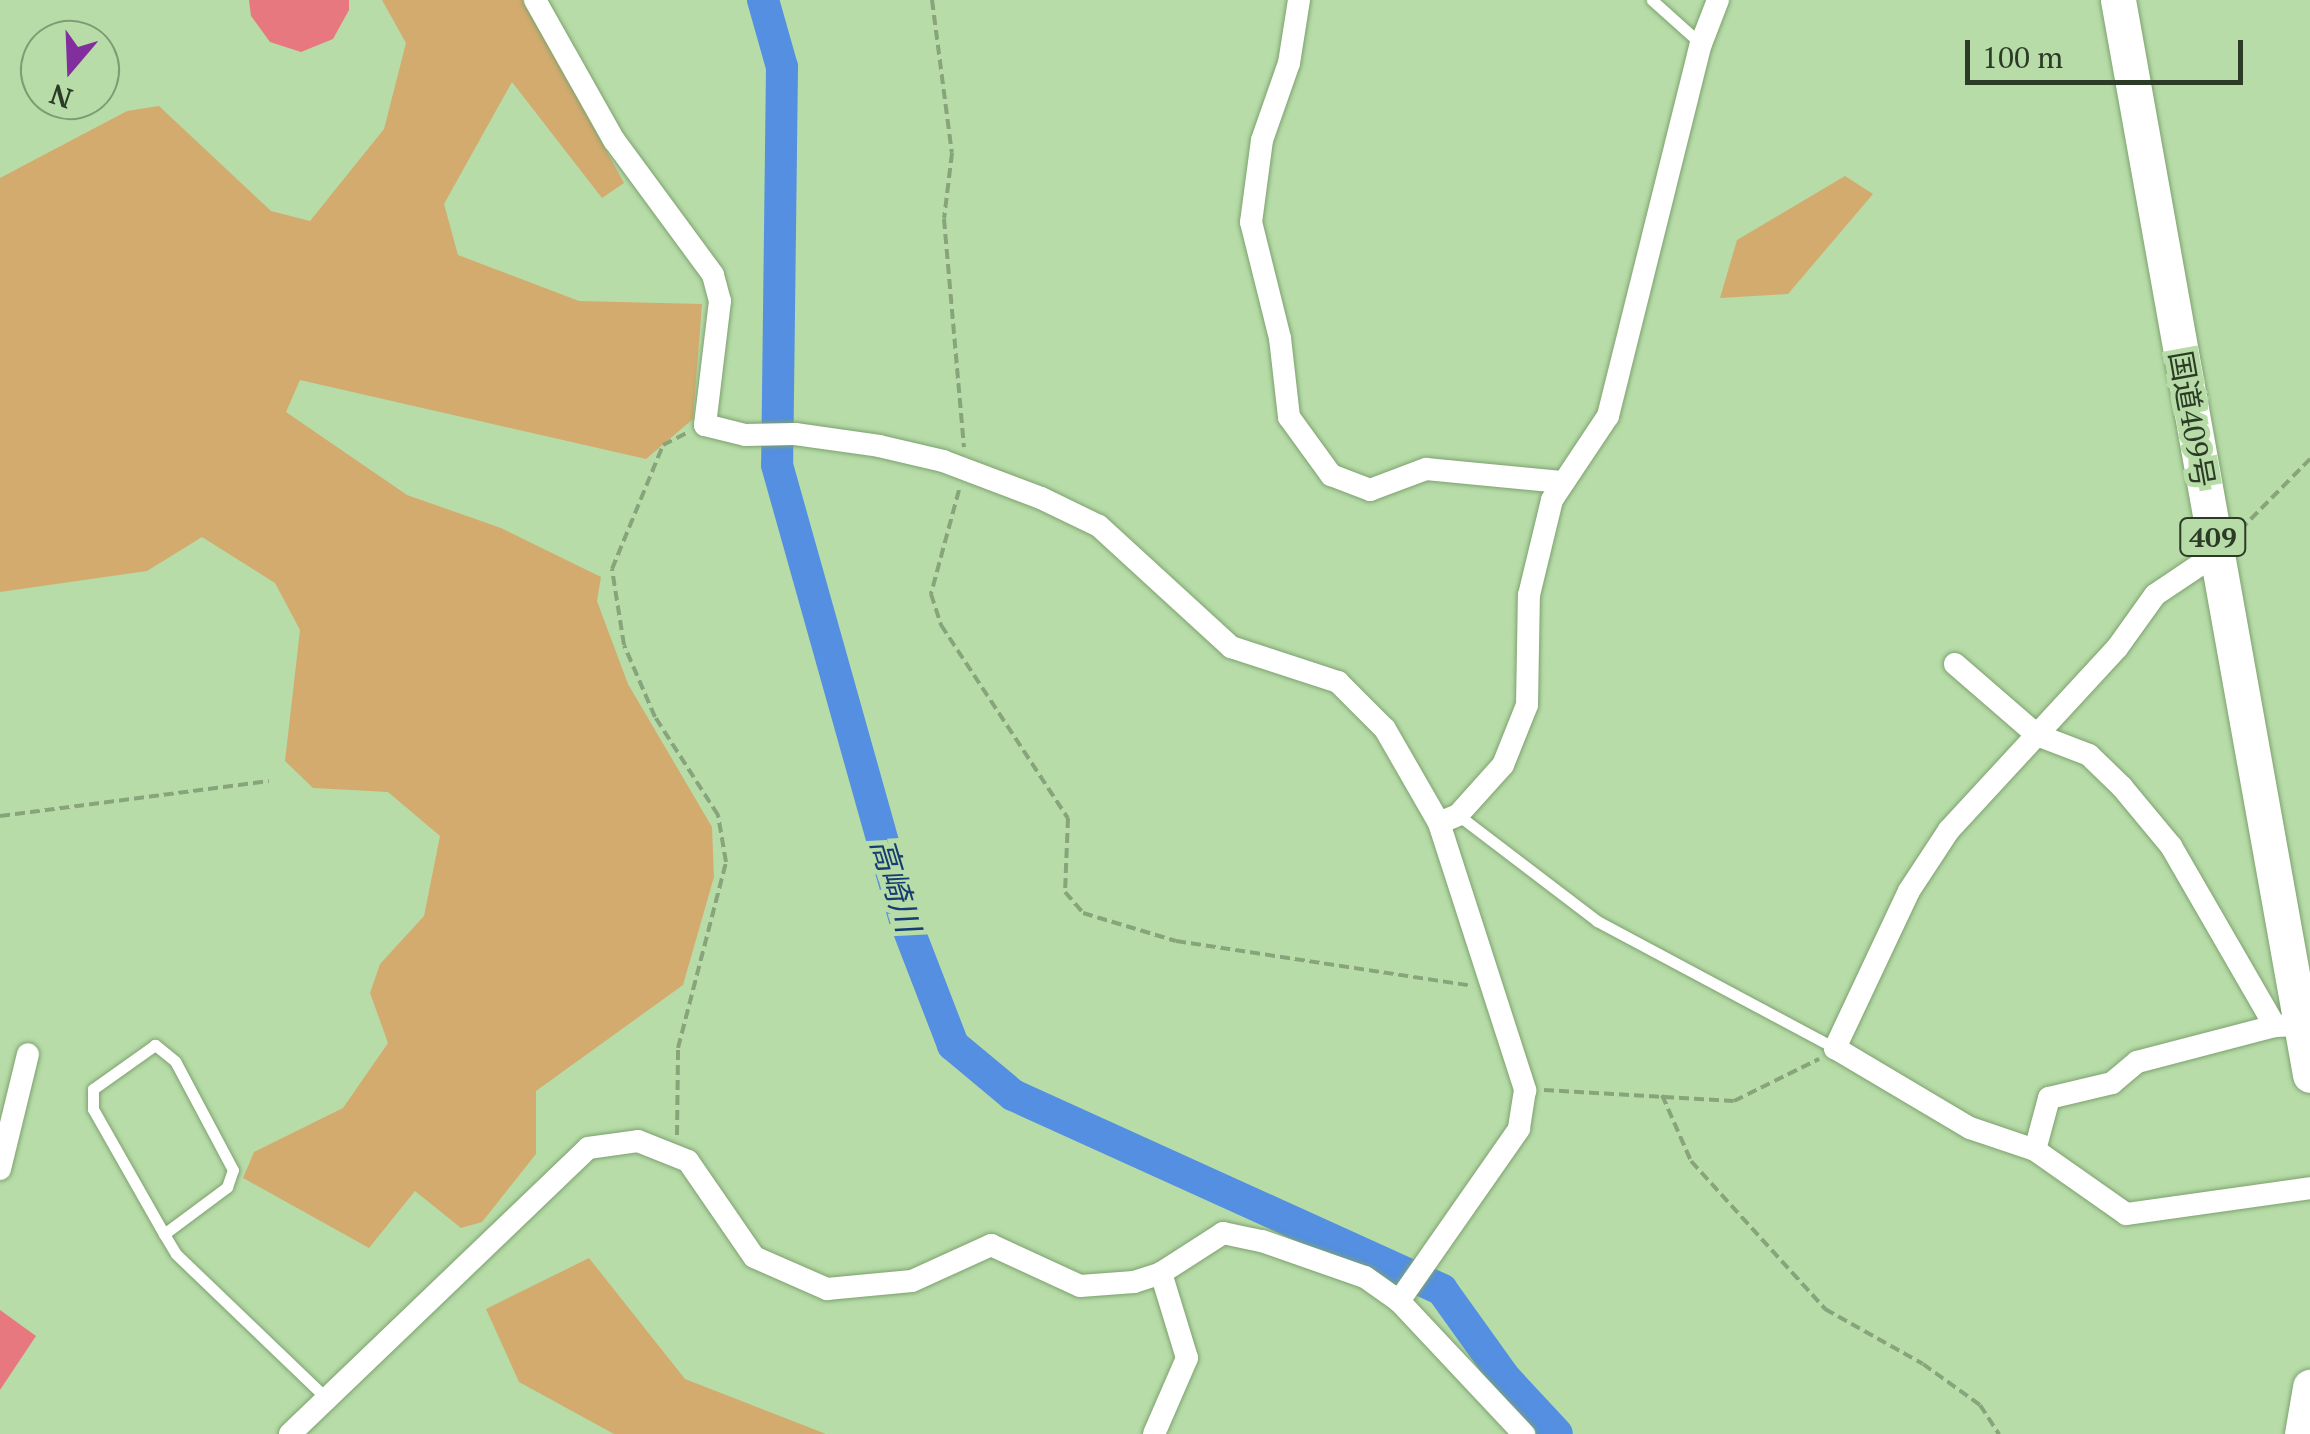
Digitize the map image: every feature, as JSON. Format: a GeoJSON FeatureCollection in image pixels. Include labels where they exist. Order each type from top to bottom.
{"type":"FeatureCollection","features":[{"type":"Feature","properties":{"kind":"highway","name":"国道409号"},"geometry":{"type":"LineString","coordinates":[[2118,0],[2216,554],[2287,1025],[2310,1074]]}},
{"type":"Feature","properties":{"kind":"highway"},"geometry":{"type":"LineString","coordinates":[[2302,1434],[2310,1387]]}},
{"type":"Feature","properties":{"kind":"street"},"geometry":{"type":"LineString","coordinates":[[535,0],[614,140],[713,275],[720,301],[705,425],[745,436],[795,434],[878,446],[966,470],[1099,526],[1231,647],[1338,682],[1385,728],[1448,819],[1487,988],[1525,1090],[1518,1129],[1399,1301]]}},
{"type":"Feature","properties":{"kind":"street"},"geometry":{"type":"LineString","coordinates":[[1299,0],[1289,63],[1262,140],[1251,222],[1280,338],[1289,417],[1330,475],[1370,490],[1426,469],[1561,482]]}},
{"type":"Feature","properties":{"kind":"street"},"geometry":{"type":"LineString","coordinates":[[1448,819],[1503,765],[1527,705],[1529,595],[1561,482],[1608,416],[1701,44],[1718,0]]}},
{"type":"Feature","properties":{"kind":"street"},"geometry":{"type":"LineString","coordinates":[[2216,554],[2155,595],[1929,860],[1835,1048],[1970,1128],[2035,1150],[2126,1214],[2310,1188]]}},
{"type":"Feature","properties":{"kind":"street"},"geometry":{"type":"LineString","coordinates":[[1955,664],[2037,735],[2088,754],[2171,846],[2287,1025],[2137,1062],[2112,1084],[2048,1098],[2035,1150]]}},
{"type":"Feature","properties":{"kind":"street"},"geometry":{"type":"LineString","coordinates":[[0,1169],[28,1054]]}},
{"type":"Feature","properties":{"kind":"street"},"geometry":{"type":"LineString","coordinates":[[290,1434],[588,1148],[638,1140],[677,1152],[716,1198],[740,1245],[827,1289],[912,1281],[991,1245],[1080,1286],[1161,1273],[1224,1233],[1365,1277],[1399,1301],[1524,1434]]}},
{"type":"Feature","properties":{"kind":"street"},"geometry":{"type":"LineString","coordinates":[[1154,1434],[1187,1358],[1161,1273]]}},
{"type":"Feature","properties":{"kind":"lane"},"geometry":{"type":"LineString","coordinates":[[1652,0],[1701,44]]}},
{"type":"Feature","properties":{"kind":"lane"},"geometry":{"type":"LineString","coordinates":[[1448,819],[1597,921],[1835,1048]]}},
{"type":"Feature","properties":{"kind":"lane"},"geometry":{"type":"LineString","coordinates":[[164,1234],[227,1187],[233,1170],[175,1062],[155,1045],[92,1089],[94,1109],[164,1234],[176,1254],[326,1398]]}},
{"type":"Feature","properties":{"kind":"path"},"geometry":{"type":"LineString","coordinates":[[932,0],[952,153],[944,219],[966,470],[930,594],[941,624],[1068,818],[1065,892],[1083,913],[1176,942],[1487,988]]}},
{"type":"Feature","properties":{"kind":"path"},"geometry":{"type":"LineString","coordinates":[[677,1152],[678,1048],[726,862],[718,815],[655,716],[624,645],[612,569],[663,445],[705,425]]}},
{"type":"Feature","properties":{"kind":"path"},"geometry":{"type":"LineString","coordinates":[[2216,554],[2310,459]]}},
{"type":"Feature","properties":{"kind":"path"},"geometry":{"type":"LineString","coordinates":[[0,816],[269,781]]}},
{"type":"Feature","properties":{"kind":"path"},"geometry":{"type":"LineString","coordinates":[[1525,1090],[1734,1101],[1835,1048]]}},
{"type":"Feature","properties":{"kind":"path"},"geometry":{"type":"LineString","coordinates":[[1662,1096],[1692,1161],[1825,1309],[1923,1364],[1980,1405],[1999,1434]]}},
{"type":"Feature","properties":{"kind":"shaded area"},"geometry":{"type":"Polygon","coordinates":[[[382,0],[524,0],[624,183],[602,198],[512,82],[444,204],[458,255],[579,301],[702,304],[693,419],[646,459],[300,380],[286,412],[407,495],[501,528],[601,577],[597,601],[628,684],[712,827],[714,877],[683,985],[536,1091],[536,1154],[482,1222],[461,1228],[415,1191],[369,1248],[243,1178],[254,1152],[343,1108],[388,1043],[370,993],[380,964],[424,916],[440,836],[388,792],[313,788],[285,761],[300,630],[275,583],[202,537],[147,571],[0,592],[0,178],[110,120],[120,120],[120,115],[127,111],[159,106],[271,211],[310,221],[384,129],[406,43],[382,0]]]}},
{"type":"Feature","properties":{"kind":"shaded area"},"geometry":{"type":"Polygon","coordinates":[[[1845,176],[1873,194],[1788,294],[1720,298],[1737,240],[1845,176]]]}},
{"type":"Feature","properties":{"kind":"shaded area"},"geometry":{"type":"Polygon","coordinates":[[[589,1258],[685,1379],[826,1434],[614,1434],[519,1382],[486,1309],[589,1258]]]}},
{"type":"Feature","properties":{"kind":"building"},"geometry":{"type":"Polygon","coordinates":[[[249,0],[349,0],[349,10],[333,39],[301,52],[270,42],[251,16],[249,0]]]}},
{"type":"Feature","properties":{"kind":"building"},"geometry":{"type":"Polygon","coordinates":[[[0,1310],[36,1336],[0,1390],[0,1310]]]}},
{"type":"Feature","properties":{"kind":"waterway","name":"高崎川"},"geometry":{"type":"LineString","coordinates":[[763,0],[782,67],[777,465],[906,923],[953,1045],[1013,1095],[1442,1290],[1505,1378],[1557,1434]]}}]}
